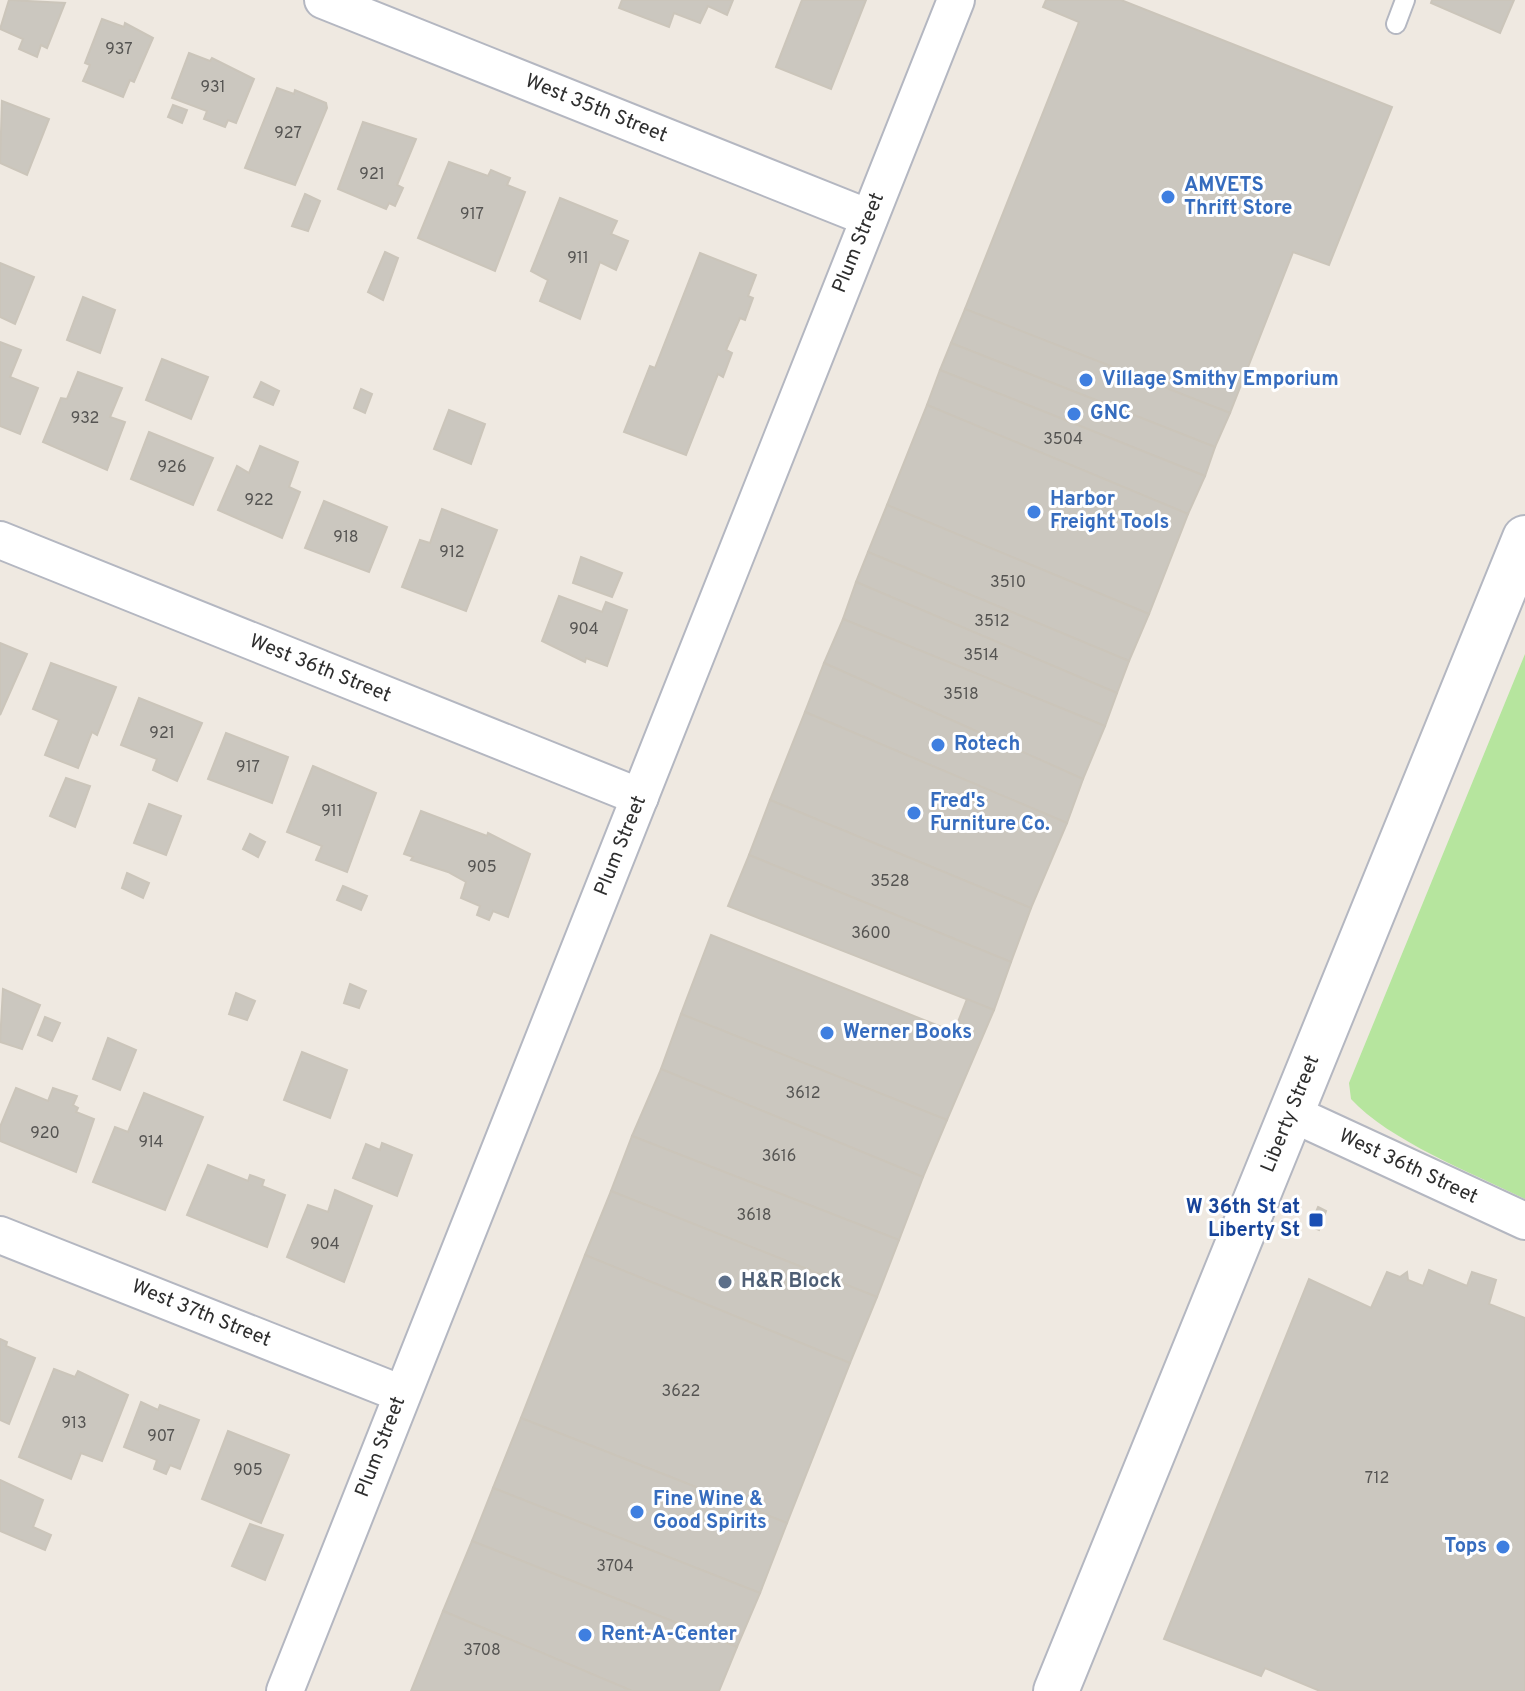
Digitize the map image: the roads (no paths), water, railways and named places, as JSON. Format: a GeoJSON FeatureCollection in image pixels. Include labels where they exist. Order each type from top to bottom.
{"type":"FeatureCollection","features":[{"type":"Feature","properties":{"kind":"street","name":"West 35th Street"},"geometry":{"type":"LineString","coordinates":[[323,0],[869,218]]}},
{"type":"Feature","properties":{"kind":"street","name":"Plum Street"},"geometry":{"type":"LineString","coordinates":[[285,1691],[956,0]]}},
{"type":"Feature","properties":{"kind":"street","name":"Liberty Street"},"geometry":{"type":"LineString","coordinates":[[1056,1691],[1525,538]]}},
{"type":"Feature","properties":{"kind":"street","name":"West 36th Street"},"geometry":{"type":"LineString","coordinates":[[0,540],[640,797]]}},
{"type":"Feature","properties":{"kind":"street","name":"West 36th Street"},"geometry":{"type":"LineString","coordinates":[[1291,1113],[1525,1221]]}},
{"type":"Feature","properties":{"kind":"street","name":"West 37th Street"},"geometry":{"type":"LineString","coordinates":[[0,1235],[402,1394]]}},
{"type":"Feature","properties":{"kind":"lane"},"geometry":{"type":"LineString","coordinates":[[1396,24],[1405,0]]}},
{"type":"Feature","properties":{"kind":"place","name":"AMVETS Thrift Store"},"geometry":{"type":"Point","coordinates":[1168,197]}},
{"type":"Feature","properties":{"kind":"place","name":"Village Smithy Emporium"},"geometry":{"type":"Point","coordinates":[1086,380]}},
{"type":"Feature","properties":{"kind":"place","name":"GNC"},"geometry":{"type":"Point","coordinates":[1074,414]}},
{"type":"Feature","properties":{"kind":"place","name":"Harbor Freight Tools"},"geometry":{"type":"Point","coordinates":[1034,512]}},
{"type":"Feature","properties":{"kind":"place","name":"Rotech"},"geometry":{"type":"Point","coordinates":[938,745]}},
{"type":"Feature","properties":{"kind":"place","name":"Fred's Furniture Co."},"geometry":{"type":"Point","coordinates":[914,813]}},
{"type":"Feature","properties":{"kind":"place","name":"Werner Books"},"geometry":{"type":"Point","coordinates":[827,1033]}},
{"type":"Feature","properties":{"kind":"place","name":"W 36th St at Liberty St"},"geometry":{"type":"Point","coordinates":[1316,1220]}},
{"type":"Feature","properties":{"kind":"place","name":"H&R Block"},"geometry":{"type":"Point","coordinates":[725,1282]}},
{"type":"Feature","properties":{"kind":"place","name":"Fine Wine & Good Spirits"},"geometry":{"type":"Point","coordinates":[637,1512]}},
{"type":"Feature","properties":{"kind":"place","name":"Tops"},"geometry":{"type":"Point","coordinates":[1503,1547]}},
{"type":"Feature","properties":{"kind":"place","name":"Rent-A-Center"},"geometry":{"type":"Point","coordinates":[585,1635]}}]}
